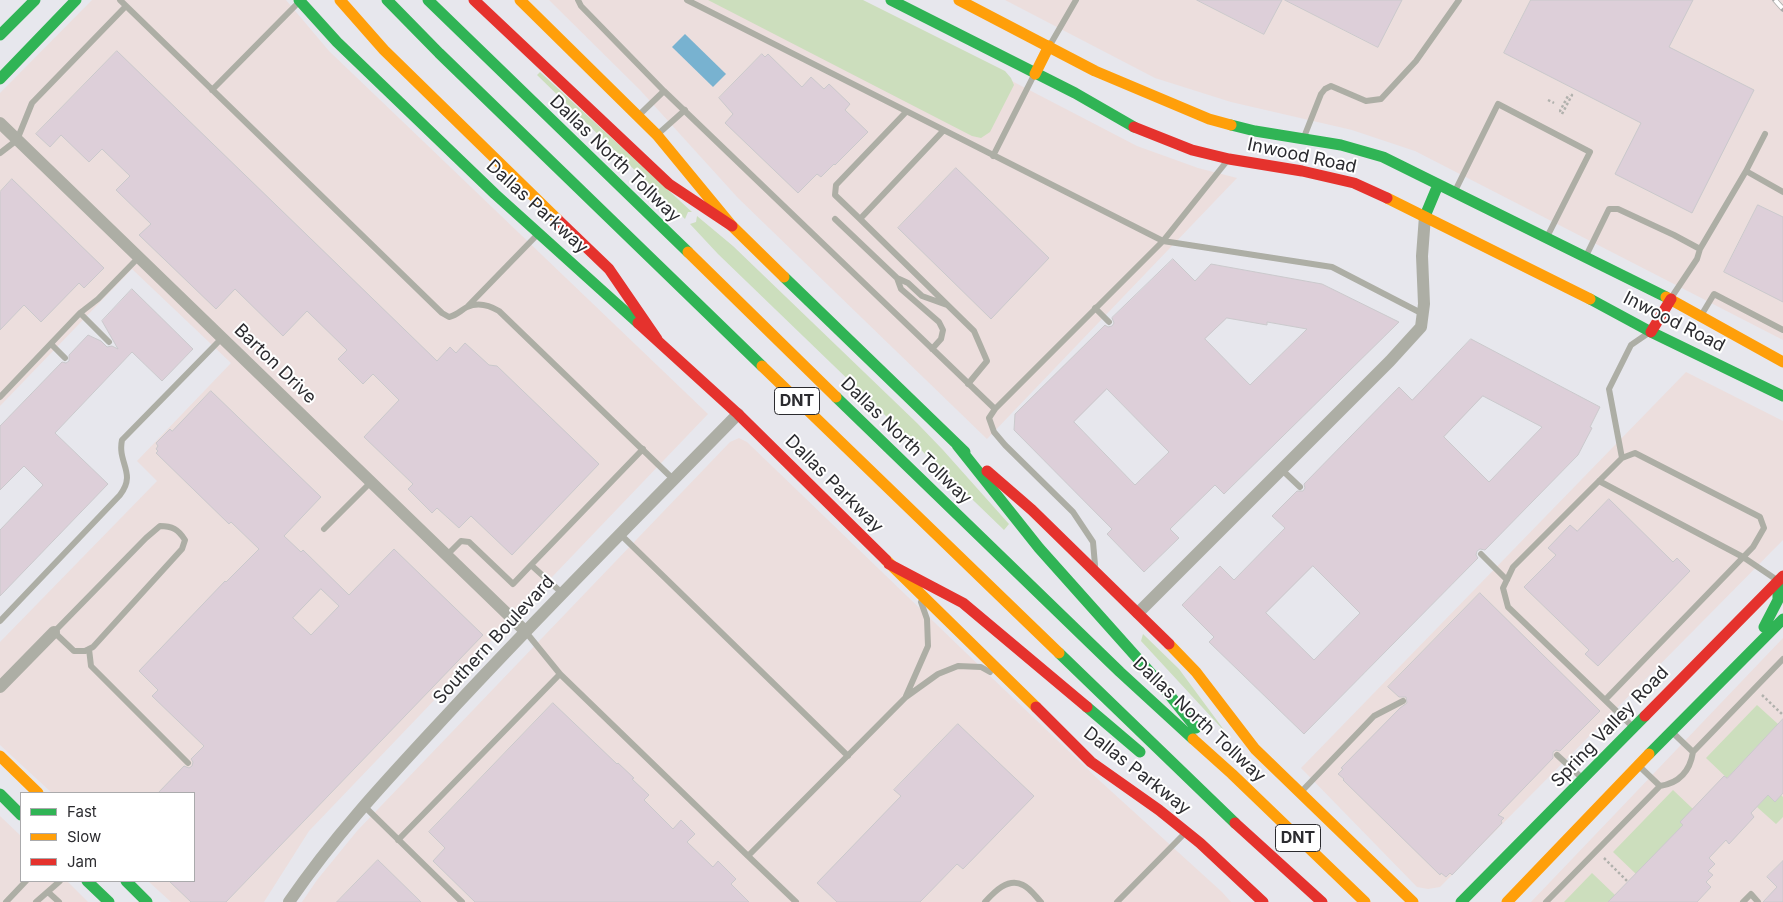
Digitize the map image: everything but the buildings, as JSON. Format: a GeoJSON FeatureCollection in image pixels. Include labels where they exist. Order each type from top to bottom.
{"type":"FeatureCollection","features":[{"type":"Feature","properties":{"kind":"main road"},"geometry":{"type":"LineString","coordinates":[[0,35],[35,0]]}},
{"type":"Feature","properties":{"kind":"main road"},"geometry":{"type":"LineString","coordinates":[[0,79],[76,0]]}},
{"type":"Feature","properties":{"kind":"main road","name":"Dallas Parkway"},"geometry":{"type":"LineString","coordinates":[[300,0],[337,42],[390,94],[539,234],[658,339],[738,414],[1091,762],[1159,810],[1263,902]]}},
{"type":"Feature","properties":{"kind":"main road"},"geometry":{"type":"LineString","coordinates":[[340,0],[384,50],[609,269],[658,339]]}},
{"type":"Feature","properties":{"kind":"main road","name":"DNT"},"geometry":{"type":"LineString","coordinates":[[387,0],[467,80],[1209,799],[1322,902]]}},
{"type":"Feature","properties":{"kind":"main road","name":"Dallas North Tollway"},"geometry":{"type":"LineString","coordinates":[[428,0],[1126,678],[1232,774],[1365,902]]}},
{"type":"Feature","properties":{"kind":"main road"},"geometry":{"type":"LineString","coordinates":[[474,0],[669,184],[732,226]]}},
{"type":"Feature","properties":{"kind":"main road"},"geometry":{"type":"LineString","coordinates":[[520,0],[658,135],[732,226],[957,445],[1032,510],[1096,571],[1196,672],[1255,749],[1413,902]]}},
{"type":"Feature","properties":{"kind":"main road","name":"Inwood Road"},"geometry":{"type":"LineString","coordinates":[[891,0],[1075,93],[1136,127],[1192,150],[1354,183],[1425,216],[1570,288],[1651,332],[1783,396]]}},
{"type":"Feature","properties":{"kind":"main road","name":"Inwood Road"},"geometry":{"type":"LineString","coordinates":[[959,0],[978,4],[1095,71],[1210,119],[1255,131],[1341,145],[1383,157],[1671,299],[1783,362]]}},
{"type":"Feature","properties":{"kind":"main road"},"geometry":{"type":"LineString","coordinates":[[1035,74],[1049,46]]}},
{"type":"Feature","properties":{"kind":"main road"},"geometry":{"type":"LineString","coordinates":[[1425,216],[1438,185]]}},
{"type":"Feature","properties":{"kind":"main road"},"geometry":{"type":"LineString","coordinates":[[1651,332],[1671,299]]}},
{"type":"Feature","properties":{"kind":"main road"},"geometry":{"type":"LineString","coordinates":[[957,445],[1040,548],[1164,688],[1232,774]]}},
{"type":"Feature","properties":{"kind":"main road"},"geometry":{"type":"LineString","coordinates":[[889,564],[963,604],[1024,652],[1152,762]]}},
{"type":"Feature","properties":{"kind":"main road"},"geometry":{"type":"LineString","coordinates":[[1739,662],[1781,602],[1780,578]]}},
{"type":"Feature","properties":{"kind":"main road","name":"Spring Valley Road"},"geometry":{"type":"LineString","coordinates":[[1461,902],[1780,578]]}},
{"type":"Feature","properties":{"kind":"main road"},"geometry":{"type":"LineString","coordinates":[[1507,902],[1671,731],[1783,618]]}},
{"type":"Feature","properties":{"kind":"main road"},"geometry":{"type":"LineString","coordinates":[[0,756],[37,792]]}},
{"type":"Feature","properties":{"kind":"main road"},"geometry":{"type":"LineString","coordinates":[[1176,780],[1209,799]]}},
{"type":"Feature","properties":{"kind":"main road"},"geometry":{"type":"LineString","coordinates":[[0,794],[20,814]]}},
{"type":"Feature","properties":{"kind":"main road"},"geometry":{"type":"LineString","coordinates":[[1370,860],[1390,895]]}},
{"type":"Feature","properties":{"kind":"main road"},"geometry":{"type":"LineString","coordinates":[[88,882],[109,902]]}},
{"type":"Feature","properties":{"kind":"main road"},"geometry":{"type":"LineString","coordinates":[[122,883],[137,892],[147,902]]}},
{"type":"Feature","properties":{"kind":"street","name":"Barton Drive"},"geometry":{"type":"LineString","coordinates":[[0,123],[525,631]]}},
{"type":"Feature","properties":{"kind":"street"},"geometry":{"type":"LineString","coordinates":[[1138,613],[1390,361],[1421,327],[1424,304],[1422,256],[1425,216]]}},
{"type":"Feature","properties":{"kind":"street","name":"Southern Boulevard"},"geometry":{"type":"LineString","coordinates":[[289,902],[330,845],[363,804],[525,631],[738,414]]}},
{"type":"Feature","properties":{"kind":"street"},"geometry":{"type":"LineString","coordinates":[[0,687],[54,632]]}},
{"type":"Feature","properties":{"kind":"lane"},"geometry":{"type":"LineString","coordinates":[[120,0],[442,313],[449,317],[468,307],[539,234]]}},
{"type":"Feature","properties":{"kind":"lane"},"geometry":{"type":"LineString","coordinates":[[212,90],[300,0]]}},
{"type":"Feature","properties":{"kind":"lane"},"geometry":{"type":"LineString","coordinates":[[578,0],[664,91],[995,409]]}},
{"type":"Feature","properties":{"kind":"lane"},"geometry":{"type":"LineString","coordinates":[[688,0],[1162,241],[1332,267],[1423,314]]}},
{"type":"Feature","properties":{"kind":"lane"},"geometry":{"type":"LineString","coordinates":[[1049,46],[1076,0]]}},
{"type":"Feature","properties":{"kind":"lane"},"geometry":{"type":"LineString","coordinates":[[1303,138],[1321,94],[1331,86],[1366,101],[1381,99],[1416,62],[1459,0]]}},
{"type":"Feature","properties":{"kind":"lane"},"geometry":{"type":"LineString","coordinates":[[0,153],[17,140],[32,103],[126,6]]}},
{"type":"Feature","properties":{"kind":"lane"},"geometry":{"type":"LineString","coordinates":[[993,156],[1035,74]]}},
{"type":"Feature","properties":{"kind":"lane"},"geometry":{"type":"LineString","coordinates":[[638,116],[664,91]]}},
{"type":"Feature","properties":{"kind":"lane"},"geometry":{"type":"LineString","coordinates":[[1454,193],[1498,104],[1590,152],[1547,237]]}},
{"type":"Feature","properties":{"kind":"lane"},"geometry":{"type":"LineString","coordinates":[[658,135],[685,110]]}},
{"type":"Feature","properties":{"kind":"lane"},"geometry":{"type":"LineString","coordinates":[[906,112],[836,185],[835,195],[974,332],[987,361],[968,384]]}},
{"type":"Feature","properties":{"kind":"lane"},"geometry":{"type":"LineString","coordinates":[[860,219],[943,131]]}},
{"type":"Feature","properties":{"kind":"lane"},"geometry":{"type":"LineString","coordinates":[[1671,299],[1697,259],[1700,249],[1746,171],[1765,134]]}},
{"type":"Feature","properties":{"kind":"lane"},"geometry":{"type":"LineString","coordinates":[[1096,571],[1093,542],[1073,512],[1004,445],[994,432],[990,418],[995,409],[1162,241],[1229,159]]}},
{"type":"Feature","properties":{"kind":"lane"},"geometry":{"type":"LineString","coordinates":[[1746,171],[1783,192]]}},
{"type":"Feature","properties":{"kind":"lane"},"geometry":{"type":"LineString","coordinates":[[1586,256],[1609,209],[1618,209],[1700,249]]}},
{"type":"Feature","properties":{"kind":"lane"},"geometry":{"type":"LineString","coordinates":[[835,219],[896,278],[908,283],[922,296],[948,305]]}},
{"type":"Feature","properties":{"kind":"lane"},"geometry":{"type":"LineString","coordinates":[[0,397],[80,314],[98,299],[139,257]]}},
{"type":"Feature","properties":{"kind":"lane"},"geometry":{"type":"LineString","coordinates":[[896,278],[901,290],[939,322],[943,330],[941,339],[932,349]]}},
{"type":"Feature","properties":{"kind":"lane"},"geometry":{"type":"LineString","coordinates":[[1701,316],[1714,294],[1783,330]]}},
{"type":"Feature","properties":{"kind":"lane"},"geometry":{"type":"LineString","coordinates":[[468,307],[480,304],[490,305],[499,311],[673,480]]}},
{"type":"Feature","properties":{"kind":"lane"},"geometry":{"type":"LineString","coordinates":[[1096,308],[1109,322]]}},
{"type":"Feature","properties":{"kind":"lane"},"geometry":{"type":"LineString","coordinates":[[80,314],[109,342]]}},
{"type":"Feature","properties":{"kind":"lane"},"geometry":{"type":"LineString","coordinates":[[1622,458],[1609,388],[1631,345],[1651,332]]}},
{"type":"Feature","properties":{"kind":"lane"},"geometry":{"type":"LineString","coordinates":[[0,621],[126,488],[128,480],[121,455],[120,447],[122,440],[222,338]]}},
{"type":"Feature","properties":{"kind":"lane"},"geometry":{"type":"LineString","coordinates":[[51,344],[65,358]]}},
{"type":"Feature","properties":{"kind":"lane"},"geometry":{"type":"LineString","coordinates":[[447,555],[461,541],[469,542],[513,584],[643,449]]}},
{"type":"Feature","properties":{"kind":"lane"},"geometry":{"type":"LineString","coordinates":[[1605,700],[1754,547],[1764,528],[1760,517],[1635,453],[1622,458],[1513,567],[1503,588],[1508,607],[1605,700],[1634,727]]}},
{"type":"Feature","properties":{"kind":"lane"},"geometry":{"type":"LineString","coordinates":[[1281,469],[1300,487]]}},
{"type":"Feature","properties":{"kind":"lane"},"geometry":{"type":"LineString","coordinates":[[1599,481],[1780,578]]}},
{"type":"Feature","properties":{"kind":"lane"},"geometry":{"type":"LineString","coordinates":[[324,529],[372,482]]}},
{"type":"Feature","properties":{"kind":"lane"},"geometry":{"type":"LineString","coordinates":[[160,526],[171,526],[180,532],[185,540],[182,549],[93,647],[74,651],[54,632],[160,526]]}},
{"type":"Feature","properties":{"kind":"lane"},"geometry":{"type":"LineString","coordinates":[[620,534],[848,756]]}},
{"type":"Feature","properties":{"kind":"lane"},"geometry":{"type":"LineString","coordinates":[[1481,554],[1507,580]]}},
{"type":"Feature","properties":{"kind":"lane"},"geometry":{"type":"LineString","coordinates":[[531,564],[562,593]]}},
{"type":"Feature","properties":{"kind":"lane"},"geometry":{"type":"LineString","coordinates":[[906,697],[928,646],[928,619],[917,591]]}},
{"type":"Feature","properties":{"kind":"lane"},"geometry":{"type":"LineString","coordinates":[[525,631],[560,674],[796,902]]}},
{"type":"Feature","properties":{"kind":"lane"},"geometry":{"type":"LineString","coordinates":[[89,649],[91,666],[188,763]]}},
{"type":"Feature","properties":{"kind":"lane"},"geometry":{"type":"LineString","coordinates":[[1546,902],[1660,786],[1676,781],[1683,775],[1692,760],[1693,752],[1783,659]]}},
{"type":"Feature","properties":{"kind":"lane"},"geometry":{"type":"LineString","coordinates":[[748,856],[906,697],[938,674],[958,666],[981,668],[1010,682]]}},
{"type":"Feature","properties":{"kind":"lane"},"geometry":{"type":"LineString","coordinates":[[398,840],[560,674]]}},
{"type":"Feature","properties":{"kind":"lane"},"geometry":{"type":"LineString","coordinates":[[1300,793],[1374,716],[1403,701]]}},
{"type":"Feature","properties":{"kind":"lane"},"geometry":{"type":"LineString","coordinates":[[1671,731],[1693,752]]}},
{"type":"Feature","properties":{"kind":"lane"},"geometry":{"type":"LineString","coordinates":[[1557,755],[1583,779]]}},
{"type":"Feature","properties":{"kind":"lane"},"geometry":{"type":"LineString","coordinates":[[1638,765],[1660,786]]}},
{"type":"Feature","properties":{"kind":"lane"},"geometry":{"type":"LineString","coordinates":[[363,804],[462,902]]}},
{"type":"Feature","properties":{"kind":"lane"},"geometry":{"type":"LineString","coordinates":[[1117,902],[1186,832]]}},
{"type":"Feature","properties":{"kind":"lane"},"geometry":{"type":"LineString","coordinates":[[6,902],[25,882]]}},
{"type":"Feature","properties":{"kind":"lane"},"geometry":{"type":"LineString","coordinates":[[36,902],[59,882]]}},
{"type":"Feature","properties":{"kind":"lane"},"geometry":{"type":"LineString","coordinates":[[985,902],[999,888],[1013,883],[1024,885],[1041,902]]}},
{"type":"Feature","properties":{"kind":"lane"},"geometry":{"type":"LineString","coordinates":[[48,892],[59,902]]}},
{"type":"Feature","properties":{"kind":"lane"},"geometry":{"type":"LineString","coordinates":[[1744,902],[1751,894],[1758,902]]}},
{"type":"Feature","properties":{"kind":"path"},"geometry":{"type":"LineString","coordinates":[[1559,111],[1569,94],[1572,95],[1562,114]]}},
{"type":"Feature","properties":{"kind":"path"},"geometry":{"type":"LineString","coordinates":[[1548,100],[1554,102]]}},
{"type":"Feature","properties":{"kind":"path"},"geometry":{"type":"LineString","coordinates":[[1596,851],[1628,882]]}},
{"type":"Feature","properties":{"kind":"shaded area"},"geometry":{"type":"Polygon","coordinates":[[[92,0],[286,0],[329,51],[708,414],[309,831],[264,902],[171,902],[149,882],[195,882],[195,792],[51,792],[0,745],[0,642],[157,481],[137,461],[231,363],[132,269],[0,406],[0,93],[92,0]]]}},
{"type":"Feature","properties":{"kind":"shaded area"},"geometry":{"type":"Polygon","coordinates":[[[549,0],[856,0],[1137,146],[1198,168],[1237,178],[987,439],[738,198],[640,90],[549,0]]]}},
{"type":"Feature","properties":{"kind":"shaded area"},"geometry":{"type":"Polygon","coordinates":[[[1005,0],[1783,0],[1783,340],[1415,151],[1352,130],[1231,102],[1155,78],[1005,0]]]}},
{"type":"Feature","properties":{"kind":"shaded area"},"geometry":{"type":"Polygon","coordinates":[[[1686,372],[1783,421],[1783,540],[1440,887],[1428,889],[1417,887],[1301,768],[1686,372]]]}},
{"type":"Feature","properties":{"kind":"shaded area"},"geometry":{"type":"Polygon","coordinates":[[[739,438],[747,442],[1100,781],[1231,902],[302,902],[317,880],[357,831],[730,442],[739,438]]]}},
{"type":"Feature","properties":{"kind":"shaded area"},"geometry":{"type":"Polygon","coordinates":[[[1783,638],[1783,902],[1531,902],[1783,638]]]}},
{"type":"Feature","properties":{"kind":"shaded area"},"geometry":{"type":"Polygon","coordinates":[[[0,816],[20,835],[20,882],[68,882],[88,902],[0,902],[0,816]]]}},
{"type":"Feature","properties":{"kind":"green space"},"geometry":{"type":"Polygon","coordinates":[[[708,0],[863,0],[1005,71],[1014,85],[990,132],[981,138],[972,136],[708,0]]]}},
{"type":"Feature","properties":{"kind":"green space"},"geometry":{"type":"Polygon","coordinates":[[[540,72],[692,212],[688,212],[685,219],[537,75],[540,72]]]}},
{"type":"Feature","properties":{"kind":"green space"},"geometry":{"type":"Polygon","coordinates":[[[697,216],[733,246],[917,423],[1009,524],[1004,530],[718,254],[690,224],[696,222],[697,216]]]}},
{"type":"Feature","properties":{"kind":"green space"},"geometry":{"type":"Polygon","coordinates":[[[1143,634],[1179,669],[1227,734],[1141,641],[1143,634]]]}},
{"type":"Feature","properties":{"kind":"green space"},"geometry":{"type":"Polygon","coordinates":[[[1757,705],[1778,724],[1727,778],[1706,758],[1757,705]]]}},
{"type":"Feature","properties":{"kind":"green space"},"geometry":{"type":"Polygon","coordinates":[[[1673,790],[1693,809],[1680,822],[1683,825],[1636,874],[1613,852],[1673,790]]]}},
{"type":"Feature","properties":{"kind":"green space"},"geometry":{"type":"Polygon","coordinates":[[[1768,795],[1775,802],[1781,795],[1783,797],[1783,817],[1776,824],[1757,807],[1768,795]]]}},
{"type":"Feature","properties":{"kind":"green space"},"geometry":{"type":"Polygon","coordinates":[[[1592,873],[1615,895],[1609,902],[1564,902],[1592,873]]]}},
{"type":"Feature","properties":{"kind":"water"},"geometry":{"type":"Polygon","coordinates":[[[685,34],[726,74],[713,87],[672,47],[685,34]]]}},
{"type":"Feature","properties":{"kind":"railway"},"geometry":{"type":"LineString","coordinates":[[1775,0],[1783,9]]}},
{"type":"Feature","properties":{"kind":"traffic: fast"},"geometry":{"type":"LineString","coordinates":[[0,35],[35,0]]}},
{"type":"Feature","properties":{"kind":"traffic: fast"},"geometry":{"type":"LineString","coordinates":[[0,79],[76,0]]}},
{"type":"Feature","properties":{"kind":"traffic: fast"},"geometry":{"type":"LineString","coordinates":[[299,0],[337,42],[495,194],[638,323]]}},
{"type":"Feature","properties":{"kind":"traffic: fast"},"geometry":{"type":"LineString","coordinates":[[387,0],[439,53],[762,366]]}},
{"type":"Feature","properties":{"kind":"traffic: fast"},"geometry":{"type":"LineString","coordinates":[[428,0],[688,252]]}},
{"type":"Feature","properties":{"kind":"traffic: fast"},"geometry":{"type":"LineString","coordinates":[[891,0],[1075,93],[1134,127]]}},
{"type":"Feature","properties":{"kind":"traffic: fast"},"geometry":{"type":"LineString","coordinates":[[1231,125],[1255,131],[1341,145],[1383,157],[1666,297]]}},
{"type":"Feature","properties":{"kind":"traffic: fast"},"geometry":{"type":"LineString","coordinates":[[1425,216],[1438,185]]}},
{"type":"Feature","properties":{"kind":"traffic: fast"},"geometry":{"type":"LineString","coordinates":[[784,277],[965,452]]}},
{"type":"Feature","properties":{"kind":"traffic: fast"},"geometry":{"type":"LineString","coordinates":[[1590,299],[1651,332],[1783,396]]}},
{"type":"Feature","properties":{"kind":"traffic: fast"},"geometry":{"type":"LineString","coordinates":[[836,397],[1120,672],[1193,739]]}},
{"type":"Feature","properties":{"kind":"traffic: fast"},"geometry":{"type":"LineString","coordinates":[[957,445],[1039,548],[1164,688],[1196,728]]}},
{"type":"Feature","properties":{"kind":"traffic: fast"},"geometry":{"type":"LineString","coordinates":[[1764,627],[1778,600],[1778,581]]}},
{"type":"Feature","properties":{"kind":"traffic: fast"},"geometry":{"type":"LineString","coordinates":[[1649,754],[1783,619]]}},
{"type":"Feature","properties":{"kind":"traffic: fast"},"geometry":{"type":"LineString","coordinates":[[1059,653],[1235,823]]}},
{"type":"Feature","properties":{"kind":"traffic: fast"},"geometry":{"type":"LineString","coordinates":[[1087,707],[1140,752]]}},
{"type":"Feature","properties":{"kind":"traffic: fast"},"geometry":{"type":"LineString","coordinates":[[1461,902],[1645,716]]}},
{"type":"Feature","properties":{"kind":"traffic: fast"},"geometry":{"type":"LineString","coordinates":[[0,794],[20,814]]}},
{"type":"Feature","properties":{"kind":"traffic: fast"},"geometry":{"type":"LineString","coordinates":[[88,882],[109,902]]}},
{"type":"Feature","properties":{"kind":"traffic: fast"},"geometry":{"type":"LineString","coordinates":[[127,882],[147,902]]}},
{"type":"Feature","properties":{"kind":"traffic: slow"},"geometry":{"type":"LineString","coordinates":[[340,0],[384,50],[558,220]]}},
{"type":"Feature","properties":{"kind":"traffic: slow"},"geometry":{"type":"LineString","coordinates":[[520,0],[657,135],[732,226],[784,277]]}},
{"type":"Feature","properties":{"kind":"traffic: slow"},"geometry":{"type":"LineString","coordinates":[[959,0],[1095,71],[1209,119],[1231,125]]}},
{"type":"Feature","properties":{"kind":"traffic: slow"},"geometry":{"type":"LineString","coordinates":[[1035,74],[1049,46]]}},
{"type":"Feature","properties":{"kind":"traffic: slow"},"geometry":{"type":"LineString","coordinates":[[1387,198],[1590,299]]}},
{"type":"Feature","properties":{"kind":"traffic: slow"},"geometry":{"type":"LineString","coordinates":[[688,252],[836,397]]}},
{"type":"Feature","properties":{"kind":"traffic: slow"},"geometry":{"type":"LineString","coordinates":[[1666,297],[1783,362]]}},
{"type":"Feature","properties":{"kind":"traffic: slow"},"geometry":{"type":"LineString","coordinates":[[762,366],[1059,653]]}},
{"type":"Feature","properties":{"kind":"traffic: slow"},"geometry":{"type":"LineString","coordinates":[[886,560],[1036,707]]}},
{"type":"Feature","properties":{"kind":"traffic: slow"},"geometry":{"type":"LineString","coordinates":[[1169,644],[1196,672],[1255,749],[1413,902]]}},
{"type":"Feature","properties":{"kind":"traffic: slow"},"geometry":{"type":"LineString","coordinates":[[1193,739],[1365,902]]}},
{"type":"Feature","properties":{"kind":"traffic: slow"},"geometry":{"type":"LineString","coordinates":[[1507,902],[1649,754]]}},
{"type":"Feature","properties":{"kind":"traffic: slow"},"geometry":{"type":"LineString","coordinates":[[0,756],[37,792]]}},
{"type":"Feature","properties":{"kind":"traffic: jam"},"geometry":{"type":"LineString","coordinates":[[474,0],[669,184],[732,226]]}},
{"type":"Feature","properties":{"kind":"traffic: jam"},"geometry":{"type":"LineString","coordinates":[[1134,127],[1192,150],[1354,183],[1387,198]]}},
{"type":"Feature","properties":{"kind":"traffic: jam"},"geometry":{"type":"LineString","coordinates":[[558,220],[609,269],[657,339]]}},
{"type":"Feature","properties":{"kind":"traffic: jam"},"geometry":{"type":"LineString","coordinates":[[1651,332],[1671,299]]}},
{"type":"Feature","properties":{"kind":"traffic: jam"},"geometry":{"type":"LineString","coordinates":[[638,323],[738,414],[886,560]]}},
{"type":"Feature","properties":{"kind":"traffic: jam"},"geometry":{"type":"LineString","coordinates":[[987,471],[1032,510],[1169,644]]}},
{"type":"Feature","properties":{"kind":"traffic: jam"},"geometry":{"type":"LineString","coordinates":[[889,564],[963,603],[1087,707]]}},
{"type":"Feature","properties":{"kind":"traffic: jam"},"geometry":{"type":"LineString","coordinates":[[1645,716],[1783,576]]}},
{"type":"Feature","properties":{"kind":"traffic: jam"},"geometry":{"type":"LineString","coordinates":[[1036,707],[1091,762],[1159,810],[1200,843],[1263,902]]}},
{"type":"Feature","properties":{"kind":"traffic: jam"},"geometry":{"type":"LineString","coordinates":[[1235,823],[1322,902]]}}]}
